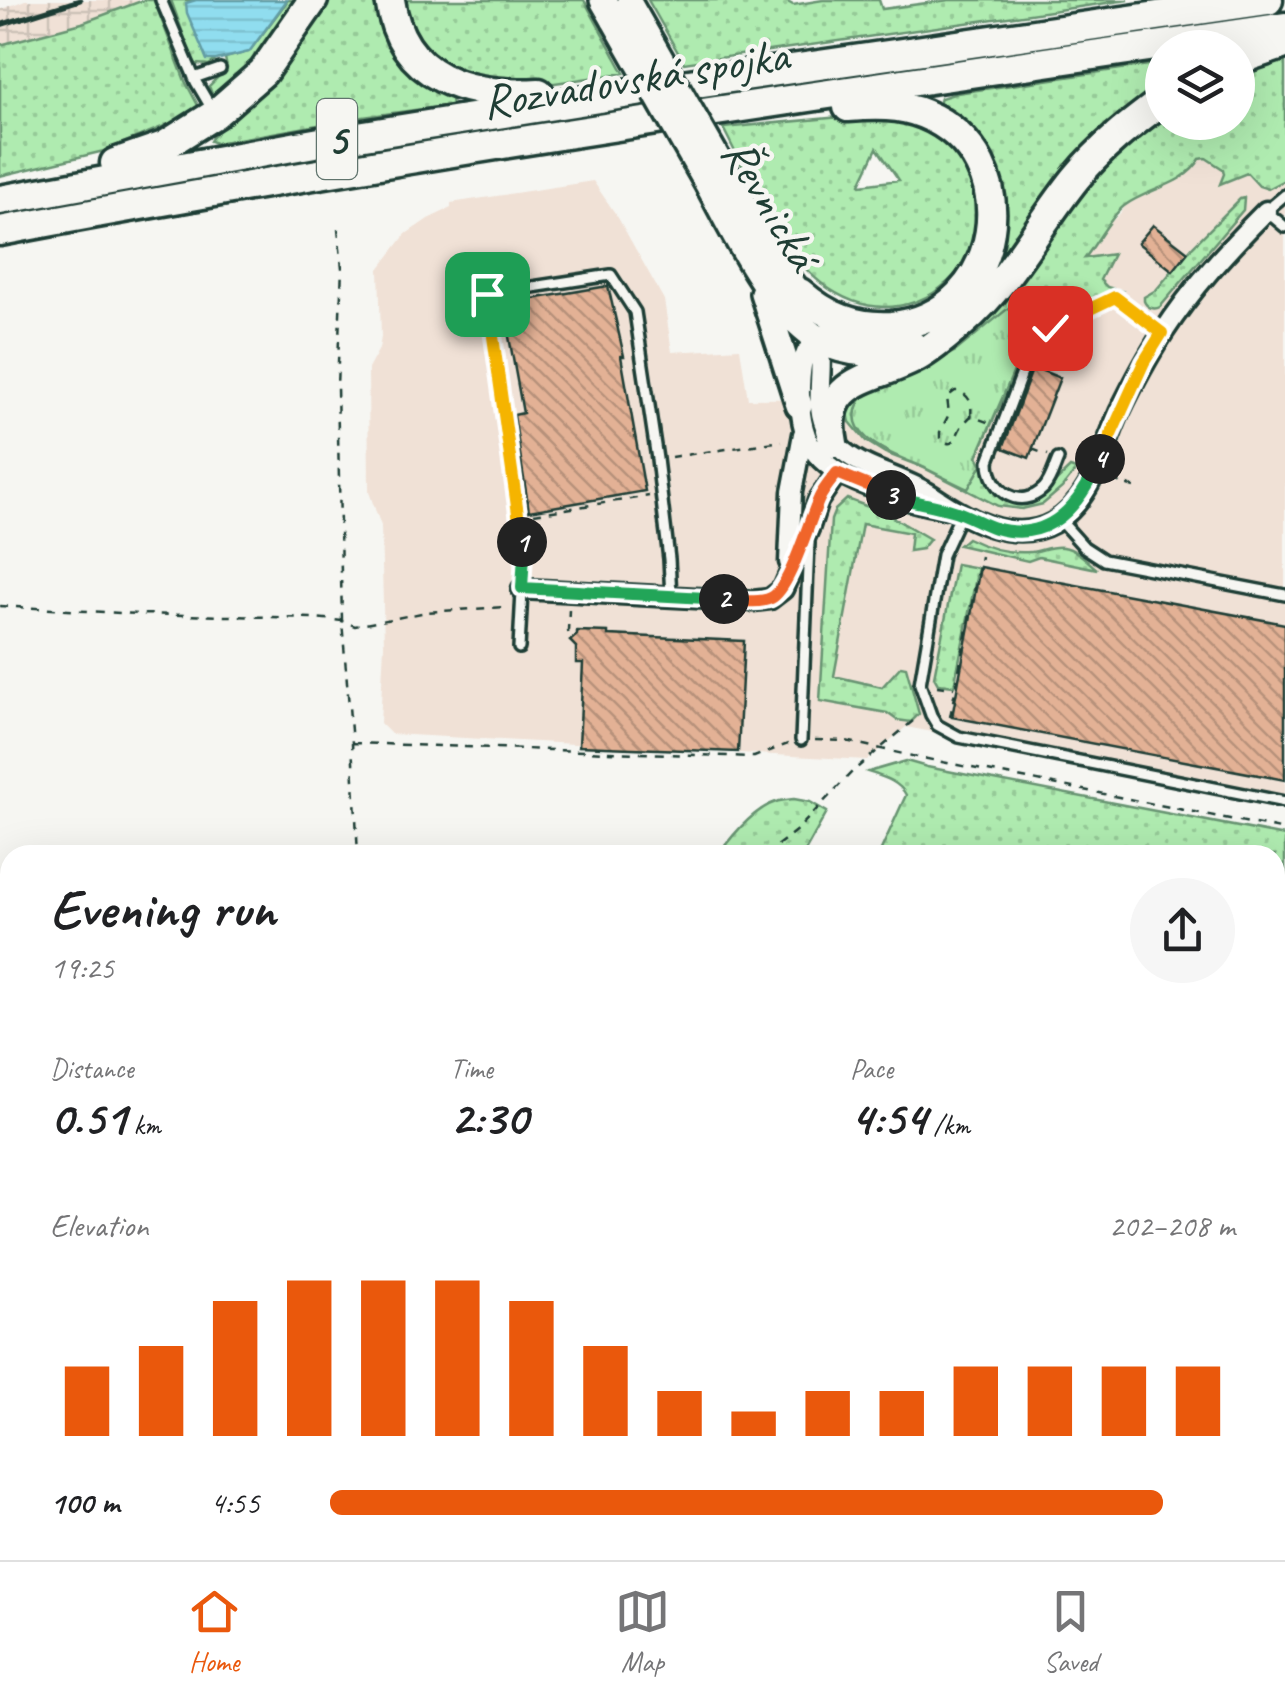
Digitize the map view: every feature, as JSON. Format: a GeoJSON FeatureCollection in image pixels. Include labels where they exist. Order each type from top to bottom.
{"type":"FeatureCollection","features":[{"type":"Feature","properties":{"kind":"highway"},"geometry":{"type":"LineString","coordinates":[[0,198],[151,152],[192,130],[263,72],[313,0]]}},
{"type":"Feature","properties":{"kind":"highway"},"geometry":{"type":"LineString","coordinates":[[390,0],[398,30],[417,60],[437,77],[456,85],[522,94],[675,86]]}},
{"type":"Feature","properties":{"kind":"highway","name":"Rozvadovská spojka"},"geometry":{"type":"LineString","coordinates":[[0,198],[675,86],[1258,1]]}},
{"type":"Feature","properties":{"kind":"highway","name":"Rozvadovská spojka"},"geometry":{"type":"LineString","coordinates":[[1255,32],[1285,27]]}},
{"type":"Feature","properties":{"kind":"highway"},"geometry":{"type":"LineString","coordinates":[[1255,54],[1285,44]]}},
{"type":"Feature","properties":{"kind":"highway","name":"Rozvadovská spojka"},"geometry":{"type":"LineString","coordinates":[[0,232],[324,172],[1145,48]]}},
{"type":"Feature","properties":{"kind":"highway"},"geometry":{"type":"LineString","coordinates":[[682,116],[892,106],[941,122],[970,148],[984,172],[992,207],[988,242],[972,278],[955,297],[924,318],[890,326],[854,324],[832,316],[800,292]]}},
{"type":"Feature","properties":{"kind":"highway"},"geometry":{"type":"LineString","coordinates":[[833,443],[833,414],[848,387],[916,358],[966,319],[996,286],[1091,161],[1145,114]]}},
{"type":"Feature","properties":{"kind":"highway"},"geometry":{"type":"LineString","coordinates":[[818,339],[854,324]]}},
{"type":"Feature","properties":{"kind":"highway"},"geometry":{"type":"LineString","coordinates":[[818,339],[851,352],[876,353],[948,333]]}},
{"type":"Feature","properties":{"kind":"main road","name":"Řevnická"},"geometry":{"type":"LineString","coordinates":[[619,6],[720,184],[800,292],[813,315],[818,339]]}},
{"type":"Feature","properties":{"kind":"main road","name":"Řevnická"},"geometry":{"type":"LineString","coordinates":[[720,184],[752,265],[795,320],[818,339]]}},
{"type":"Feature","properties":{"kind":"main road"},"geometry":{"type":"LineString","coordinates":[[752,265],[774,322],[801,415]]}},
{"type":"Feature","properties":{"kind":"street"},"geometry":{"type":"LineString","coordinates":[[818,339],[821,413],[833,443],[850,458],[916,486],[957,512],[995,528],[1038,528],[1059,519],[1074,504],[1094,473],[1144,362],[1162,333],[1226,252],[1266,211]]}},
{"type":"Feature","properties":{"kind":"street"},"geometry":{"type":"LineString","coordinates":[[788,572],[792,492],[801,454],[802,362],[808,348],[818,339]]}},
{"type":"Feature","properties":{"kind":"street"},"geometry":{"type":"LineString","coordinates":[[801,415],[818,458],[837,473],[913,503],[957,512]]}},
{"type":"Feature","properties":{"kind":"street"},"geometry":{"type":"LineString","coordinates":[[521,598],[770,599],[783,589],[818,501],[837,473]]}},
{"type":"Feature","properties":{"kind":"lane"},"geometry":{"type":"LineString","coordinates":[[162,0],[194,78],[215,114]]}},
{"type":"Feature","properties":{"kind":"lane","name":"5"},"geometry":{"type":"LineString","coordinates":[[1258,1],[1285,12]]}},
{"type":"Feature","properties":{"kind":"lane","name":"5"},"geometry":{"type":"LineString","coordinates":[[1255,30],[1285,12]]}},
{"type":"Feature","properties":{"kind":"lane"},"geometry":{"type":"LineString","coordinates":[[194,78],[220,69]]}},
{"type":"Feature","properties":{"kind":"lane","name":"5"},"geometry":{"type":"LineString","coordinates":[[794,69],[769,88],[801,98]]}},
{"type":"Feature","properties":{"kind":"lane","name":"5"},"geometry":{"type":"LineString","coordinates":[[707,82],[740,92],[715,111]]}},
{"type":"Feature","properties":{"kind":"lane"},"geometry":{"type":"LineString","coordinates":[[1285,195],[1266,211],[1285,227]]}},
{"type":"Feature","properties":{"kind":"lane"},"geometry":{"type":"LineString","coordinates":[[519,648],[524,554],[487,294],[611,275],[635,312],[661,492],[671,596]]}},
{"type":"Feature","properties":{"kind":"lane"},"geometry":{"type":"LineString","coordinates":[[1056,458],[1047,484],[1027,497],[1004,493],[990,475],[995,444],[1034,341],[1050,328],[1115,297],[1162,333]]}},
{"type":"Feature","properties":{"kind":"lane"},"geometry":{"type":"LineString","coordinates":[[957,512],[942,555],[920,684],[937,725],[959,738],[1285,802]]}},
{"type":"Feature","properties":{"kind":"lane"},"geometry":{"type":"LineString","coordinates":[[1059,519],[1098,557],[1285,595]]}},
{"type":"Feature","properties":{"kind":"lane"},"geometry":{"type":"LineString","coordinates":[[800,740],[810,526]]}},
{"type":"Feature","properties":{"kind":"path"},"geometry":{"type":"LineString","coordinates":[[338,229],[342,268],[337,386],[342,621],[357,845]]}},
{"type":"Feature","properties":{"kind":"path"},"geometry":{"type":"LineString","coordinates":[[952,393],[969,398],[971,416],[951,443],[940,439],[949,414],[947,397],[952,393]]}},
{"type":"Feature","properties":{"kind":"path"},"geometry":{"type":"LineString","coordinates":[[971,416],[991,423]]}},
{"type":"Feature","properties":{"kind":"path"},"geometry":{"type":"LineString","coordinates":[[665,458],[789,440]]}},
{"type":"Feature","properties":{"kind":"path"},"geometry":{"type":"LineString","coordinates":[[1032,449],[1056,458]]}},
{"type":"Feature","properties":{"kind":"path"},"geometry":{"type":"LineString","coordinates":[[1112,480],[1134,488]]}},
{"type":"Feature","properties":{"kind":"path"},"geometry":{"type":"LineString","coordinates":[[527,515],[650,496]]}},
{"type":"Feature","properties":{"kind":"path"},"geometry":{"type":"LineString","coordinates":[[950,716],[981,556]]}},
{"type":"Feature","properties":{"kind":"path"},"geometry":{"type":"LineString","coordinates":[[0,606],[316,618],[355,626],[521,598]]}},
{"type":"Feature","properties":{"kind":"path"},"geometry":{"type":"LineString","coordinates":[[569,608],[572,641]]}},
{"type":"Feature","properties":{"kind":"path"},"geometry":{"type":"LineString","coordinates":[[920,684],[955,688]]}},
{"type":"Feature","properties":{"kind":"path"},"geometry":{"type":"LineString","coordinates":[[778,845],[798,830],[852,772],[928,708]]}},
{"type":"Feature","properties":{"kind":"path"},"geometry":{"type":"LineString","coordinates":[[352,743],[754,758],[800,740],[846,741],[1285,830]]}},
{"type":"Feature","properties":{"kind":"shaded area"},"geometry":{"type":"Polygon","coordinates":[[[25,0],[144,0],[82,23],[0,45],[0,10],[25,0]]]}},
{"type":"Feature","properties":{"kind":"shaded area"},"geometry":{"type":"Polygon","coordinates":[[[1285,82],[1285,799],[906,727],[867,760],[391,734],[380,723],[384,645],[381,526],[369,492],[368,369],[381,337],[379,269],[406,234],[451,208],[451,203],[593,181],[664,300],[672,352],[740,348],[748,399],[859,398],[955,353],[1119,215],[1137,188],[1210,140],[1255,140],[1255,108],[1285,82]]]}},
{"type":"Feature","properties":{"kind":"green space"},"geometry":{"type":"Polygon","coordinates":[[[144,0],[154,0],[185,81],[201,111],[104,151],[0,176],[0,45],[82,23],[144,0]]]}},
{"type":"Feature","properties":{"kind":"green space"},"geometry":{"type":"Polygon","coordinates":[[[171,0],[196,0],[187,3],[207,59],[216,60],[209,65],[196,64],[191,56],[171,0]]]}},
{"type":"Feature","properties":{"kind":"green space"},"geometry":{"type":"Polygon","coordinates":[[[288,0],[300,0],[256,63],[217,98],[213,97],[209,86],[227,68],[225,58],[249,52],[288,0]]]}},
{"type":"Feature","properties":{"kind":"green space"},"geometry":{"type":"Polygon","coordinates":[[[324,0],[379,0],[413,73],[451,99],[452,105],[210,141],[265,86],[324,0]]]}},
{"type":"Feature","properties":{"kind":"green space"},"geometry":{"type":"Polygon","coordinates":[[[403,0],[584,0],[624,73],[534,86],[455,72],[425,50],[413,33],[403,0]]]}},
{"type":"Feature","properties":{"kind":"green space"},"geometry":{"type":"Polygon","coordinates":[[[648,0],[784,0],[793,5],[823,0],[879,0],[882,9],[949,0],[1128,0],[684,63],[648,0]]]}},
{"type":"Feature","properties":{"kind":"green space"},"geometry":{"type":"Polygon","coordinates":[[[1258,13],[1257,20],[1188,30],[1145,30],[1145,36],[794,87],[794,79],[1258,13]]]}},
{"type":"Feature","properties":{"kind":"green space"},"geometry":{"type":"Polygon","coordinates":[[[1285,51],[1285,180],[1268,189],[1259,186],[1247,173],[1220,184],[1223,169],[1206,158],[1200,159],[1185,175],[1124,206],[1085,258],[1113,254],[1100,280],[1121,291],[1079,309],[1062,297],[1055,303],[1069,314],[1040,330],[1034,328],[1030,335],[1033,337],[977,456],[992,488],[1010,500],[1045,492],[1070,468],[1076,470],[1062,488],[1043,504],[1022,509],[998,506],[866,441],[850,422],[848,413],[854,395],[892,381],[1145,124],[1145,140],[1255,140],[1255,61],[1285,51]]]}},
{"type":"Feature","properties":{"kind":"green space"},"geometry":{"type":"Polygon","coordinates":[[[1145,65],[1145,97],[1102,133],[1015,247],[982,283],[1000,247],[1004,205],[989,155],[967,127],[939,104],[941,98],[1145,65]]]}},
{"type":"Feature","properties":{"kind":"green space"},"geometry":{"type":"Polygon","coordinates":[[[719,91],[719,99],[0,219],[0,211],[159,181],[719,91]]]}},
{"type":"Feature","properties":{"kind":"green space"},"geometry":{"type":"Polygon","coordinates":[[[883,113],[920,125],[940,136],[969,168],[980,203],[976,238],[960,269],[933,293],[900,306],[861,304],[821,283],[791,252],[723,128],[883,113]],[[877,148],[860,184],[861,185],[899,180],[877,148]]]}},
{"type":"Feature","properties":{"kind":"green space"},"geometry":{"type":"Polygon","coordinates":[[[1244,198],[1243,210],[1160,307],[1147,305],[1144,297],[1156,290],[1193,246],[1244,198]]]}},
{"type":"Feature","properties":{"kind":"green space"},"geometry":{"type":"Polygon","coordinates":[[[1025,298],[1036,304],[1037,318],[977,456],[982,465],[968,489],[886,451],[862,434],[856,423],[856,410],[863,396],[956,351],[1025,298]]]}},
{"type":"Feature","properties":{"kind":"green space"},"geometry":{"type":"Polygon","coordinates":[[[847,499],[885,513],[930,539],[922,549],[909,551],[911,533],[862,524],[834,676],[882,687],[901,666],[906,667],[919,714],[911,722],[897,720],[887,713],[820,701],[831,520],[847,499]]]}},
{"type":"Feature","properties":{"kind":"green space"},"geometry":{"type":"Polygon","coordinates":[[[967,538],[1014,552],[1068,548],[1097,569],[1039,557],[1028,561],[959,545],[967,538]]]}},
{"type":"Feature","properties":{"kind":"green space"},"geometry":{"type":"Polygon","coordinates":[[[956,564],[978,568],[954,686],[938,684],[934,677],[956,564]]]}},
{"type":"Feature","properties":{"kind":"green space"},"geometry":{"type":"Polygon","coordinates":[[[906,761],[1285,836],[1285,845],[883,845],[906,795],[895,783],[868,772],[906,761]]]}},
{"type":"Feature","properties":{"kind":"green space"},"geometry":{"type":"Polygon","coordinates":[[[776,802],[810,802],[827,812],[809,845],[726,845],[751,817],[776,802]]]}},
{"type":"Feature","properties":{"kind":"water"},"geometry":{"type":"Polygon","coordinates":[[[287,0],[249,52],[207,60],[187,13],[186,3],[287,0]]]}},
{"type":"Feature","properties":{"kind":"building"},"geometry":{"type":"Polygon","coordinates":[[[1153,225],[1188,252],[1173,271],[1138,243],[1153,225]]]}},
{"type":"Feature","properties":{"kind":"building"},"geometry":{"type":"Polygon","coordinates":[[[608,286],[624,356],[645,491],[529,511],[514,415],[523,413],[503,304],[608,286]]]}},
{"type":"Feature","properties":{"kind":"building"},"geometry":{"type":"Polygon","coordinates":[[[1033,367],[1060,378],[1029,458],[1003,448],[1033,367]]]}},
{"type":"Feature","properties":{"kind":"building"},"geometry":{"type":"Polygon","coordinates":[[[980,567],[1285,624],[1285,780],[952,717],[980,567]]]}},
{"type":"Feature","properties":{"kind":"building"},"geometry":{"type":"Polygon","coordinates":[[[577,631],[744,641],[738,752],[579,746],[583,663],[576,663],[576,647],[570,641],[577,631]]]}},
{"type":"Feature","properties":{"kind":"railway"},"geometry":{"type":"LineString","coordinates":[[0,25],[80,0]]}},
{"type":"Feature","properties":{"kind":"route"},"geometry":{"type":"LineString","coordinates":[[487,294],[524,554],[522,588],[770,599],[783,589],[818,501],[837,473],[913,503],[954,510],[995,528],[1028,530],[1053,523],[1074,504],[1094,473],[1144,362],[1162,333],[1115,297],[1050,328]]}}]}
